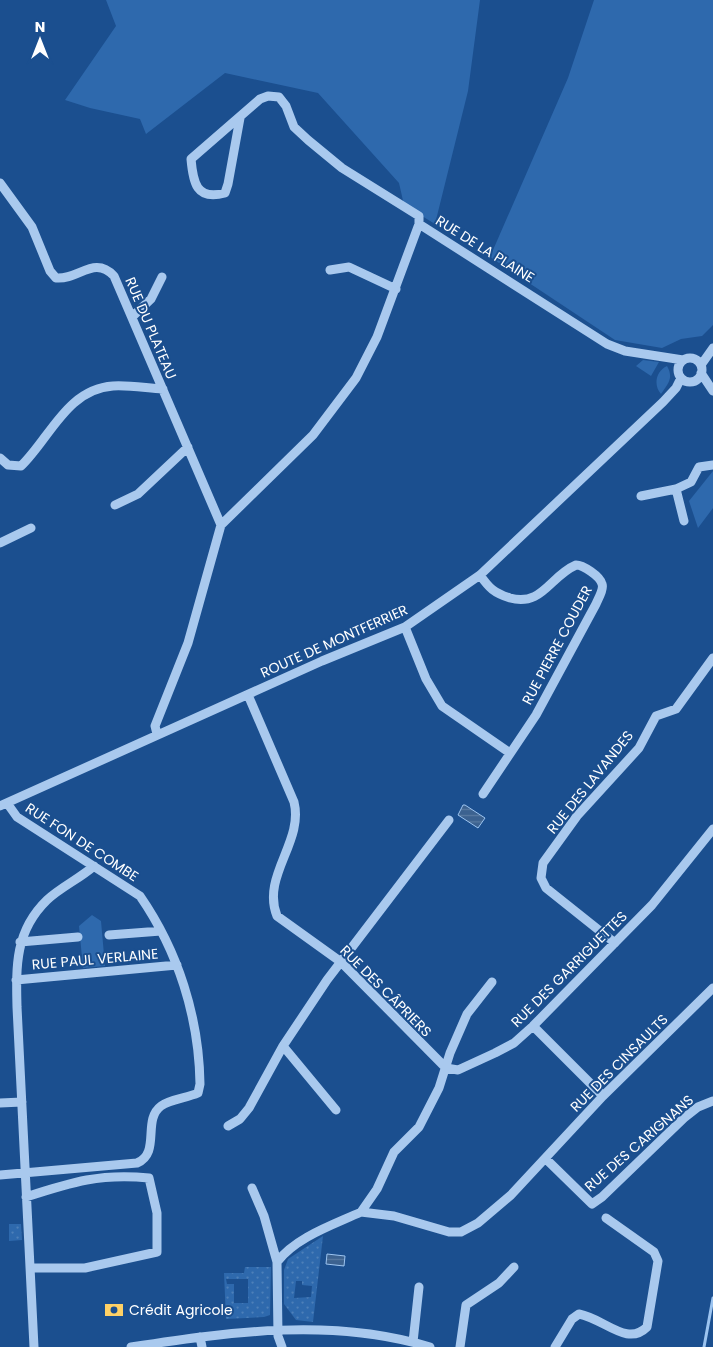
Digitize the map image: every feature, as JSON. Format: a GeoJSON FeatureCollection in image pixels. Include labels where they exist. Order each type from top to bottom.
{"type":"FeatureCollection","features":[{"type":"Feature","properties":{"kind":"street","name":"RUE DE LA PLAINE"},"geometry":{"type":"LineString","coordinates":[[240,118],[260,99],[268,96],[279,97],[286,106],[294,127],[308,140],[342,168],[419,216],[419,224],[607,344],[625,351],[667,358],[681,363]]}},
{"type":"Feature","properties":{"kind":"street"},"geometry":{"type":"LineString","coordinates":[[240,118],[228,184],[224,193],[217,195],[202,192],[197,188],[193,180],[191,159],[240,118]]}},
{"type":"Feature","properties":{"kind":"street","name":"RUE DU PLATEAU"},"geometry":{"type":"LineString","coordinates":[[0,183],[32,227],[50,272],[56,278],[66,279],[90,268],[107,269],[114,276],[221,524]]}},
{"type":"Feature","properties":{"kind":"street"},"geometry":{"type":"LineString","coordinates":[[157,734],[155,726],[188,644],[221,524],[313,435],[356,378],[377,337],[419,224]]}},
{"type":"Feature","properties":{"kind":"street"},"geometry":{"type":"LineString","coordinates":[[330,270],[349,267],[396,289]]}},
{"type":"Feature","properties":{"kind":"street"},"geometry":{"type":"LineString","coordinates":[[132,317],[151,300],[162,277]]}},
{"type":"Feature","properties":{"kind":"street"},"geometry":{"type":"LineString","coordinates":[[694,373],[710,351]]}},
{"type":"Feature","properties":{"kind":"street"},"geometry":{"type":"LineString","coordinates":[[694,373],[678,372],[681,363],[689,358],[694,373],[710,388]]}},
{"type":"Feature","properties":{"kind":"street","name":"ROUTE DE MONTFERRIER"},"geometry":{"type":"LineString","coordinates":[[3,804],[322,661],[405,627],[480,575],[580,483],[676,388],[694,373]]}},
{"type":"Feature","properties":{"kind":"street"},"geometry":{"type":"LineString","coordinates":[[0,458],[8,465],[21,466],[34,453],[69,406],[90,390],[113,386],[163,389]]}},
{"type":"Feature","properties":{"kind":"street"},"geometry":{"type":"LineString","coordinates":[[115,505],[138,494],[188,446]]}},
{"type":"Feature","properties":{"kind":"street"},"geometry":{"type":"LineString","coordinates":[[642,496],[676,489],[691,482],[699,467],[713,465]]}},
{"type":"Feature","properties":{"kind":"street"},"geometry":{"type":"LineString","coordinates":[[676,489],[684,521]]}},
{"type":"Feature","properties":{"kind":"street"},"geometry":{"type":"LineString","coordinates":[[0,543],[31,528]]}},
{"type":"Feature","properties":{"kind":"street","name":"RUE PIERRE COUDER"},"geometry":{"type":"LineString","coordinates":[[480,575],[495,594],[522,601],[538,595],[576,566],[581,565],[602,583],[596,604],[536,715],[482,794]]}},
{"type":"Feature","properties":{"kind":"street"},"geometry":{"type":"LineString","coordinates":[[405,627],[426,679],[442,706],[510,753]]}},
{"type":"Feature","properties":{"kind":"street","name":"RUE DES LAVANDES"},"geometry":{"type":"LineString","coordinates":[[615,943],[546,888],[541,878],[543,863],[578,816],[639,748],[656,716],[676,709],[713,658]]}},
{"type":"Feature","properties":{"kind":"street","name":"RUE DES CÂPRIERS"},"geometry":{"type":"LineString","coordinates":[[248,695],[294,802],[298,816],[272,892],[273,906],[277,916],[341,962],[446,1068]]}},
{"type":"Feature","properties":{"kind":"street","name":"RUE FON DE COMBE"},"geometry":{"type":"LineString","coordinates":[[3,804],[17,816],[140,896],[161,931],[188,996],[200,1075],[198,1093],[162,1104],[154,1113],[149,1153],[144,1160],[137,1164],[26,1174]]}},
{"type":"Feature","properties":{"kind":"street"},"geometry":{"type":"LineString","coordinates":[[228,1126],[240,1119],[249,1108],[283,1046],[341,962],[449,820]]}},
{"type":"Feature","properties":{"kind":"street","name":"RUE DES GARRIGUETTES"},"geometry":{"type":"LineString","coordinates":[[446,1068],[458,1070],[514,1043],[533,1026],[652,905],[713,829]]}},
{"type":"Feature","properties":{"kind":"street"},"geometry":{"type":"LineString","coordinates":[[72,880],[79,870],[80,858]]}},
{"type":"Feature","properties":{"kind":"street"},"geometry":{"type":"LineString","coordinates":[[34,1347],[16,980],[20,942],[26,926],[47,900],[72,880],[94,866]]}},
{"type":"Feature","properties":{"kind":"street"},"geometry":{"type":"LineString","coordinates":[[109,935],[161,931]]}},
{"type":"Feature","properties":{"kind":"street"},"geometry":{"type":"LineString","coordinates":[[20,942],[78,938]]}},
{"type":"Feature","properties":{"kind":"street","name":"RUE PAUL VERLAINE"},"geometry":{"type":"LineString","coordinates":[[16,980],[177,966]]}},
{"type":"Feature","properties":{"kind":"street"},"geometry":{"type":"LineString","coordinates":[[277,1262],[285,1252],[299,1242],[361,1212],[368,1205],[394,1152],[419,1127],[439,1088],[467,1014],[492,982]]}},
{"type":"Feature","properties":{"kind":"street","name":"RUE DES CINSAULTS"},"geometry":{"type":"LineString","coordinates":[[546,1159],[603,1096],[713,988]]}},
{"type":"Feature","properties":{"kind":"street"},"geometry":{"type":"LineString","coordinates":[[533,1026],[603,1096]]}},
{"type":"Feature","properties":{"kind":"street"},"geometry":{"type":"LineString","coordinates":[[283,1046],[336,1110]]}},
{"type":"Feature","properties":{"kind":"street","name":"RUE DES CARIGNANS"},"geometry":{"type":"LineString","coordinates":[[546,1159],[592,1204],[602,1198],[698,1106],[713,1101]]}},
{"type":"Feature","properties":{"kind":"street"},"geometry":{"type":"LineString","coordinates":[[0,1103],[22,1102]]}},
{"type":"Feature","properties":{"kind":"street"},"geometry":{"type":"LineString","coordinates":[[361,1212],[394,1216],[435,1229],[460,1232],[478,1223],[512,1196],[546,1159]]}},
{"type":"Feature","properties":{"kind":"street"},"geometry":{"type":"LineString","coordinates":[[0,1175],[26,1174]]}},
{"type":"Feature","properties":{"kind":"street"},"geometry":{"type":"LineString","coordinates":[[26,1197],[59,1185],[99,1176],[150,1178],[157,1213],[157,1252],[135,1259],[85,1268],[30,1268]]}},
{"type":"Feature","properties":{"kind":"street"},"geometry":{"type":"LineString","coordinates":[[252,1188],[264,1216],[277,1262],[278,1338],[282,1347]]}},
{"type":"Feature","properties":{"kind":"street"},"geometry":{"type":"LineString","coordinates":[[555,1347],[572,1319],[579,1314],[590,1316],[621,1336],[632,1339],[641,1335],[647,1327],[658,1261],[654,1252],[606,1218]]}},
{"type":"Feature","properties":{"kind":"street"},"geometry":{"type":"LineString","coordinates":[[460,1347],[466,1305],[499,1283],[514,1267]]}},
{"type":"Feature","properties":{"kind":"street"},"geometry":{"type":"LineString","coordinates":[[413,1342],[419,1287]]}},
{"type":"Feature","properties":{"kind":"street"},"geometry":{"type":"LineString","coordinates":[[131,1347],[278,1328],[366,1334],[413,1342],[430,1347]]}},
{"type":"Feature","properties":{"kind":"street"},"geometry":{"type":"LineString","coordinates":[[200,1337],[202,1347]]}},
{"type":"Feature","properties":{"kind":"shaded area"},"geometry":{"type":"Polygon","coordinates":[[[106,0],[480,0],[468,91],[435,224],[404,205],[399,183],[318,93],[225,73],[146,134],[140,119],[90,108],[65,100],[116,26],[106,0]]]}},
{"type":"Feature","properties":{"kind":"shaded area"},"geometry":{"type":"Polygon","coordinates":[[[594,0],[713,0],[713,325],[702,336],[681,339],[662,348],[615,340],[490,257],[568,78],[594,0]]]}},
{"type":"Feature","properties":{"kind":"shaded area"},"geometry":{"type":"Polygon","coordinates":[[[643,360],[659,362],[651,376],[636,366],[643,360]]]}},
{"type":"Feature","properties":{"kind":"shaded area"},"geometry":{"type":"Polygon","coordinates":[[[667,366],[670,377],[668,384],[661,394],[656,383],[660,371],[667,366]]]}},
{"type":"Feature","properties":{"kind":"shaded area"},"geometry":{"type":"Polygon","coordinates":[[[713,471],[713,508],[698,528],[689,501],[713,471]]]}},
{"type":"Feature","properties":{"kind":"shaded area"},"geometry":{"type":"Polygon","coordinates":[[[463,805],[485,818],[478,828],[458,815],[463,805]]]}},
{"type":"Feature","properties":{"kind":"shaded area"},"geometry":{"type":"Polygon","coordinates":[[[92,915],[101,921],[105,966],[83,968],[79,926],[92,915]]]}},
{"type":"Feature","properties":{"kind":"shaded area"},"geometry":{"type":"Polygon","coordinates":[[[9,1224],[21,1224],[22,1240],[9,1241],[9,1224]]]}},
{"type":"Feature","properties":{"kind":"shaded area"},"geometry":{"type":"Polygon","coordinates":[[[323,1236],[313,1322],[296,1320],[284,1304],[284,1270],[288,1259],[323,1236]],[[296,1281],[294,1298],[311,1297],[312,1286],[302,1285],[302,1281],[296,1281]]]}},
{"type":"Feature","properties":{"kind":"shaded area"},"geometry":{"type":"Polygon","coordinates":[[[327,1254],[345,1256],[344,1266],[326,1264],[327,1254]]]}},
{"type":"Feature","properties":{"kind":"shaded area"},"geometry":{"type":"Polygon","coordinates":[[[245,1267],[271,1267],[270,1315],[226,1319],[224,1273],[244,1273],[245,1267]],[[226,1279],[227,1284],[234,1284],[234,1303],[248,1303],[248,1279],[226,1279]]]}},
{"type":"Feature","properties":{"kind":"waterway"},"geometry":{"type":"LineString","coordinates":[[704,1347],[713,1298]]}},
{"type":"Feature","properties":{"kind":"place","name":"Crédit Agricole"},"geometry":{"type":"Point","coordinates":[114,1310]}}]}
